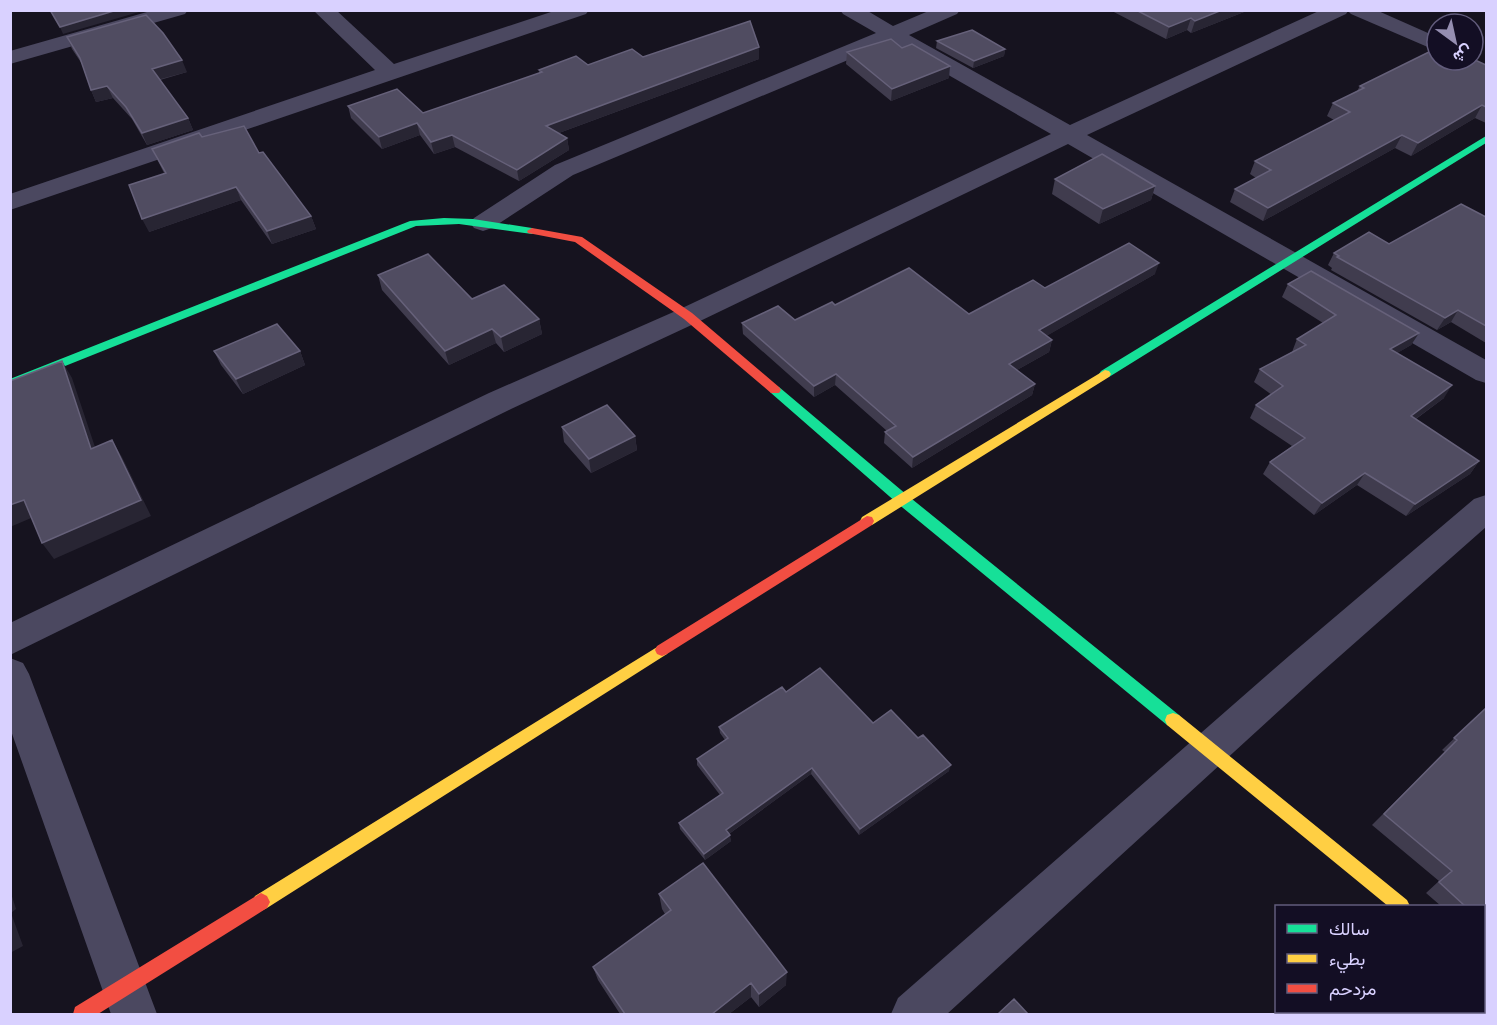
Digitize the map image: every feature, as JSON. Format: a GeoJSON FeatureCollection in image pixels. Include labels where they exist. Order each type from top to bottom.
{"type":"FeatureCollection","features":[{"type":"Feature","properties":{"kind":"street"},"geometry":{"type":"LineString","coordinates":[[10,58],[178,10]]}},
{"type":"Feature","properties":{"kind":"street"},"geometry":{"type":"LineString","coordinates":[[323,10],[390,72]]}},
{"type":"Feature","properties":{"kind":"street"},"geometry":{"type":"LineString","coordinates":[[10,203],[390,72],[579,10]]}},
{"type":"Feature","properties":{"kind":"street"},"geometry":{"type":"LineString","coordinates":[[850,10],[1486,373]]}},
{"type":"Feature","properties":{"kind":"street"},"geometry":{"type":"LineString","coordinates":[[483,223],[516,202],[528,191],[564,170],[950,10]]}},
{"type":"Feature","properties":{"kind":"street"},"geometry":{"type":"LineString","coordinates":[[10,640],[500,401],[688,316],[1069,134],[1339,10]]}},
{"type":"Feature","properties":{"kind":"street"},"geometry":{"type":"LineString","coordinates":[[1358,10],[1425,40]]}},
{"type":"Feature","properties":{"kind":"street"},"geometry":{"type":"LineString","coordinates":[[82,1014],[128,1002],[902,500],[1486,139]]}},
{"type":"Feature","properties":{"kind":"street"},"geometry":{"type":"LineString","coordinates":[[10,384],[414,223],[448,219],[578,239],[688,316],[902,500],[1400,905]]}},
{"type":"Feature","properties":{"kind":"street"},"geometry":{"type":"LineString","coordinates":[[914,1014],[1310,659],[1486,508]]}},
{"type":"Feature","properties":{"kind":"street"},"geometry":{"type":"LineString","coordinates":[[10,674],[128,1002]]}},
{"type":"Feature","properties":{"kind":"building"},"geometry":{"type":"Polygon","coordinates":[[[50,10],[117,10],[60,27],[50,10]]]}},
{"type":"Feature","properties":{"kind":"building"},"geometry":{"type":"Polygon","coordinates":[[[1136,10],[1222,10],[1195,21],[1191,18],[1169,27],[1136,10]]]}},
{"type":"Feature","properties":{"kind":"building"},"geometry":{"type":"Polygon","coordinates":[[[146,15],[163,33],[182,60],[152,69],[188,118],[142,133],[126,107],[107,86],[91,90],[80,58],[67,37],[146,15]]]}},
{"type":"Feature","properties":{"kind":"building"},"geometry":{"type":"Polygon","coordinates":[[[750,21],[759,47],[546,126],[567,138],[517,170],[452,135],[431,142],[417,123],[379,137],[348,106],[397,89],[423,113],[542,72],[539,70],[576,56],[588,65],[632,49],[643,57],[750,21]]]}},
{"type":"Feature","properties":{"kind":"building"},"geometry":{"type":"Polygon","coordinates":[[[972,30],[1005,49],[974,61],[937,41],[972,30]]]}},
{"type":"Feature","properties":{"kind":"building"},"geometry":{"type":"Polygon","coordinates":[[[891,39],[902,48],[912,44],[950,66],[892,89],[847,52],[891,39]]]}},
{"type":"Feature","properties":{"kind":"building"},"geometry":{"type":"Polygon","coordinates":[[[1425,54],[1425,72],[1485,72],[1486,65],[1486,107],[1482,105],[1418,143],[1402,135],[1268,208],[1235,189],[1271,170],[1255,161],[1350,112],[1333,103],[1364,88],[1360,86],[1425,54]]]}},
{"type":"Feature","properties":{"kind":"building"},"geometry":{"type":"Polygon","coordinates":[[[244,126],[259,153],[263,152],[311,216],[267,231],[236,187],[142,219],[129,185],[166,173],[152,149],[199,133],[202,137],[244,126]]]}},
{"type":"Feature","properties":{"kind":"building"},"geometry":{"type":"Polygon","coordinates":[[[1102,154],[1155,186],[1103,209],[1055,179],[1102,154]]]}},
{"type":"Feature","properties":{"kind":"building"},"geometry":{"type":"Polygon","coordinates":[[[1461,204],[1486,217],[1486,326],[1458,310],[1445,318],[1337,257],[1339,256],[1334,253],[1369,232],[1389,244],[1461,204]]]}},
{"type":"Feature","properties":{"kind":"building"},"geometry":{"type":"Polygon","coordinates":[[[1129,243],[1159,263],[1039,330],[1052,340],[1009,364],[1035,384],[913,457],[885,432],[896,426],[836,374],[814,386],[742,323],[778,306],[795,320],[832,302],[835,305],[909,268],[969,314],[1033,280],[1045,288],[1129,243]]]}},
{"type":"Feature","properties":{"kind":"building"},"geometry":{"type":"Polygon","coordinates":[[[428,254],[472,299],[504,285],[539,319],[501,337],[492,329],[445,351],[378,275],[428,254]]]}},
{"type":"Feature","properties":{"kind":"building"},"geometry":{"type":"Polygon","coordinates":[[[1311,271],[1419,333],[1390,349],[1452,385],[1411,416],[1479,461],[1415,504],[1365,473],[1322,503],[1270,462],[1305,438],[1256,405],[1283,386],[1260,369],[1306,345],[1297,339],[1336,315],[1288,284],[1311,271]]]}},
{"type":"Feature","properties":{"kind":"building"},"geometry":{"type":"Polygon","coordinates":[[[277,324],[300,351],[236,379],[214,351],[277,324]]]}},
{"type":"Feature","properties":{"kind":"building"},"geometry":{"type":"Polygon","coordinates":[[[62,361],[91,449],[112,440],[141,500],[42,543],[24,500],[10,505],[10,381],[62,361]]]}},
{"type":"Feature","properties":{"kind":"building"},"geometry":{"type":"Polygon","coordinates":[[[607,405],[635,436],[589,459],[562,427],[607,405]]]}},
{"type":"Feature","properties":{"kind":"building"},"geometry":{"type":"Polygon","coordinates":[[[820,668],[873,723],[891,710],[918,738],[923,735],[951,765],[860,829],[812,768],[726,830],[730,835],[704,854],[679,823],[723,793],[697,759],[728,738],[719,727],[782,687],[786,692],[820,668]]]}},
{"type":"Feature","properties":{"kind":"building"},"geometry":{"type":"Polygon","coordinates":[[[1486,708],[1486,927],[1485,905],[1464,905],[1439,882],[1452,871],[1384,814],[1457,740],[1454,738],[1486,708]]]}},
{"type":"Feature","properties":{"kind":"building"},"geometry":{"type":"Polygon","coordinates":[[[703,863],[787,972],[759,994],[751,983],[712,1014],[625,1014],[593,967],[671,910],[659,894],[703,863]]]}},
{"type":"Feature","properties":{"kind":"building"},"geometry":{"type":"Polygon","coordinates":[[[1014,999],[1028,1014],[998,1014],[1014,999]]]}},
{"type":"Feature","properties":{"kind":"traffic: fast"},"geometry":{"type":"LineString","coordinates":[[1105,374],[1486,139]]}},
{"type":"Feature","properties":{"kind":"traffic: fast"},"geometry":{"type":"LineString","coordinates":[[10,384],[414,223],[459,221],[532,231]]}},
{"type":"Feature","properties":{"kind":"traffic: fast"},"geometry":{"type":"LineString","coordinates":[[775,390],[902,499],[1173,720]]}},
{"type":"Feature","properties":{"kind":"traffic: slow"},"geometry":{"type":"LineString","coordinates":[[867,521],[1105,374]]}},
{"type":"Feature","properties":{"kind":"traffic: slow"},"geometry":{"type":"LineString","coordinates":[[261,902],[662,650]]}},
{"type":"Feature","properties":{"kind":"traffic: slow"},"geometry":{"type":"LineString","coordinates":[[1173,720],[1400,905]]}},
{"type":"Feature","properties":{"kind":"traffic: jam"},"geometry":{"type":"LineString","coordinates":[[532,231],[578,239],[688,316],[775,390]]}},
{"type":"Feature","properties":{"kind":"traffic: jam"},"geometry":{"type":"LineString","coordinates":[[662,650],[867,521]]}},
{"type":"Feature","properties":{"kind":"traffic: jam"},"geometry":{"type":"LineString","coordinates":[[82,1014],[261,902]]}}]}
